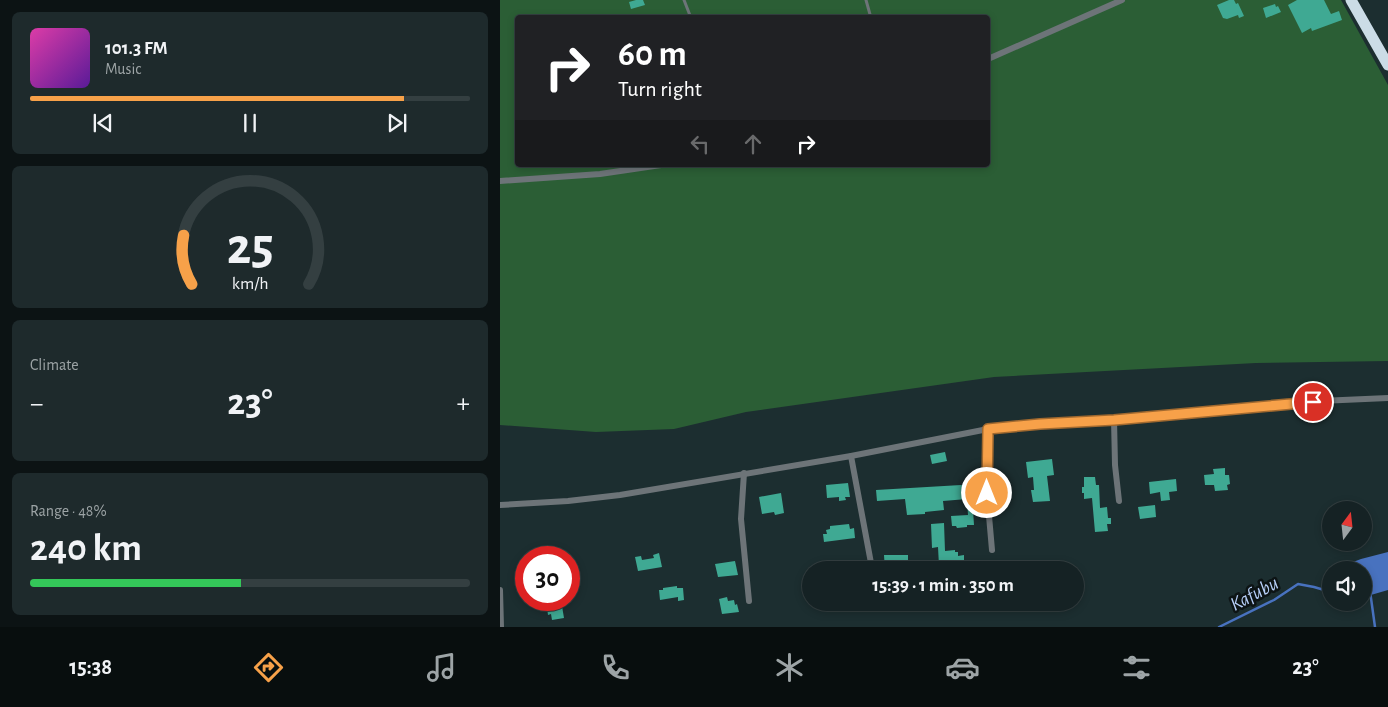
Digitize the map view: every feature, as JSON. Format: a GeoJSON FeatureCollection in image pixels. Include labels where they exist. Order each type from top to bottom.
{"type":"FeatureCollection","features":[{"type":"Feature","properties":{"kind":"highway"},"geometry":{"type":"LineString","coordinates":[[1351,0],[1388,65]]}},
{"type":"Feature","properties":{"kind":"street"},"geometry":{"type":"LineString","coordinates":[[990,58],[1122,0]]}},
{"type":"Feature","properties":{"kind":"street"},"geometry":{"type":"LineString","coordinates":[[500,181],[600,174],[647,167]]}},
{"type":"Feature","properties":{"kind":"street"},"geometry":{"type":"LineString","coordinates":[[500,505],[568,501],[620,495],[851,456],[988,429],[1114,420],[1297,402],[1388,398]]}},
{"type":"Feature","properties":{"kind":"street"},"geometry":{"type":"LineString","coordinates":[[1114,420],[1115,465],[1119,501]]}},
{"type":"Feature","properties":{"kind":"street"},"geometry":{"type":"LineString","coordinates":[[988,429],[987,493],[992,550]]}},
{"type":"Feature","properties":{"kind":"street"},"geometry":{"type":"LineString","coordinates":[[851,456],[870,561]]}},
{"type":"Feature","properties":{"kind":"street"},"geometry":{"type":"LineString","coordinates":[[744,473],[742,519],[749,601]]}},
{"type":"Feature","properties":{"kind":"street"},"geometry":{"type":"LineString","coordinates":[[500,590],[501,627]]}},
{"type":"Feature","properties":{"kind":"lane"},"geometry":{"type":"LineString","coordinates":[[684,0],[690,15]]}},
{"type":"Feature","properties":{"kind":"lane"},"geometry":{"type":"LineString","coordinates":[[866,0],[870,15]]}},
{"type":"Feature","properties":{"kind":"green space"},"geometry":{"type":"Polygon","coordinates":[[[500,0],[1341,0],[1388,85],[1388,361],[1256,363],[994,377],[746,412],[674,429],[596,432],[500,425],[500,0]]]}},
{"type":"Feature","properties":{"kind":"water"},"geometry":{"type":"Polygon","coordinates":[[[1388,552],[1388,590],[1372,595],[1372,561],[1356,561],[1388,552]]]}},
{"type":"Feature","properties":{"kind":"building"},"geometry":{"type":"Polygon","coordinates":[[[643,0],[645,5],[631,9],[629,2],[643,0]]]}},
{"type":"Feature","properties":{"kind":"building"},"geometry":{"type":"Polygon","coordinates":[[[1234,0],[1236,4],[1238,3],[1244,16],[1239,18],[1238,15],[1227,19],[1223,18],[1217,5],[1234,0]]]}},
{"type":"Feature","properties":{"kind":"building"},"geometry":{"type":"Polygon","coordinates":[[[1297,0],[1324,0],[1331,14],[1339,11],[1342,20],[1312,31],[1311,28],[1302,33],[1288,5],[1297,0]]]}},
{"type":"Feature","properties":{"kind":"building"},"geometry":{"type":"Polygon","coordinates":[[[1275,4],[1281,12],[1266,18],[1263,8],[1275,4]]]}},
{"type":"Feature","properties":{"kind":"building"},"geometry":{"type":"Polygon","coordinates":[[[945,452],[947,461],[932,464],[930,455],[945,452]]]}},
{"type":"Feature","properties":{"kind":"building"},"geometry":{"type":"Polygon","coordinates":[[[1052,459],[1054,475],[1047,476],[1050,501],[1033,502],[1031,490],[1034,490],[1033,477],[1028,478],[1026,462],[1052,459]]]}},
{"type":"Feature","properties":{"kind":"building"},"geometry":{"type":"Polygon","coordinates":[[[1225,468],[1225,475],[1229,475],[1230,484],[1227,485],[1228,490],[1215,491],[1214,485],[1205,485],[1204,475],[1214,474],[1213,469],[1225,468]]]}},
{"type":"Feature","properties":{"kind":"building"},"geometry":{"type":"Polygon","coordinates":[[[1084,477],[1095,477],[1096,485],[1099,485],[1100,508],[1107,507],[1108,518],[1111,518],[1111,524],[1107,524],[1108,531],[1095,532],[1092,498],[1084,499],[1084,493],[1082,493],[1084,477]]]}},
{"type":"Feature","properties":{"kind":"building"},"geometry":{"type":"Polygon","coordinates":[[[1176,479],[1177,491],[1169,492],[1170,500],[1161,501],[1160,492],[1150,494],[1149,482],[1176,479]]]}},
{"type":"Feature","properties":{"kind":"building"},"geometry":{"type":"Polygon","coordinates":[[[848,483],[850,497],[845,497],[846,500],[839,501],[839,497],[827,498],[826,485],[848,483]]]}},
{"type":"Feature","properties":{"kind":"building"},"geometry":{"type":"Polygon","coordinates":[[[978,484],[980,509],[973,510],[974,525],[967,525],[967,527],[957,528],[952,526],[951,516],[968,515],[967,499],[943,501],[944,510],[907,515],[905,499],[877,501],[876,490],[978,484]]]}},
{"type":"Feature","properties":{"kind":"building"},"geometry":{"type":"Polygon","coordinates":[[[781,493],[784,513],[775,515],[774,512],[762,514],[759,497],[781,493]]]}},
{"type":"Feature","properties":{"kind":"building"},"geometry":{"type":"Polygon","coordinates":[[[1155,505],[1156,517],[1140,519],[1138,507],[1155,505]]]}},
{"type":"Feature","properties":{"kind":"building"},"geometry":{"type":"Polygon","coordinates":[[[944,523],[945,551],[955,550],[955,552],[958,552],[958,556],[964,555],[964,561],[939,561],[938,547],[932,548],[931,524],[944,523]]]}},
{"type":"Feature","properties":{"kind":"building"},"geometry":{"type":"Polygon","coordinates":[[[849,524],[850,529],[854,528],[855,538],[824,542],[823,534],[827,534],[826,530],[830,529],[830,526],[849,524]]]}},
{"type":"Feature","properties":{"kind":"building"},"geometry":{"type":"Polygon","coordinates":[[[659,553],[662,567],[638,571],[635,557],[641,556],[642,560],[654,558],[653,555],[659,553]]]}},
{"type":"Feature","properties":{"kind":"building"},"geometry":{"type":"Polygon","coordinates":[[[884,555],[908,555],[908,561],[884,561],[884,555]]]}},
{"type":"Feature","properties":{"kind":"building"},"geometry":{"type":"Polygon","coordinates":[[[735,561],[738,575],[718,577],[715,564],[735,561]]]}},
{"type":"Feature","properties":{"kind":"building"},"geometry":{"type":"Polygon","coordinates":[[[677,586],[677,588],[683,588],[684,600],[678,601],[678,597],[660,600],[659,590],[677,586]]]}},
{"type":"Feature","properties":{"kind":"building"},"geometry":{"type":"Polygon","coordinates":[[[727,597],[728,601],[734,600],[739,612],[722,614],[719,599],[727,597]]]}},
{"type":"Feature","properties":{"kind":"building"},"geometry":{"type":"Polygon","coordinates":[[[547,611],[563,611],[564,618],[552,620],[551,614],[548,615],[547,611]]]}},
{"type":"Feature","properties":{"kind":"waterway","name":"Kafubu"},"geometry":{"type":"LineString","coordinates":[[1219,627],[1274,600],[1298,584],[1322,589]]}},
{"type":"Feature","properties":{"kind":"waterway"},"geometry":{"type":"LineString","coordinates":[[1372,605],[1375,627]]}},
{"type":"Feature","properties":{"kind":"route"},"geometry":{"type":"LineString","coordinates":[[987,493],[988,429],[1313,402]]}}]}
